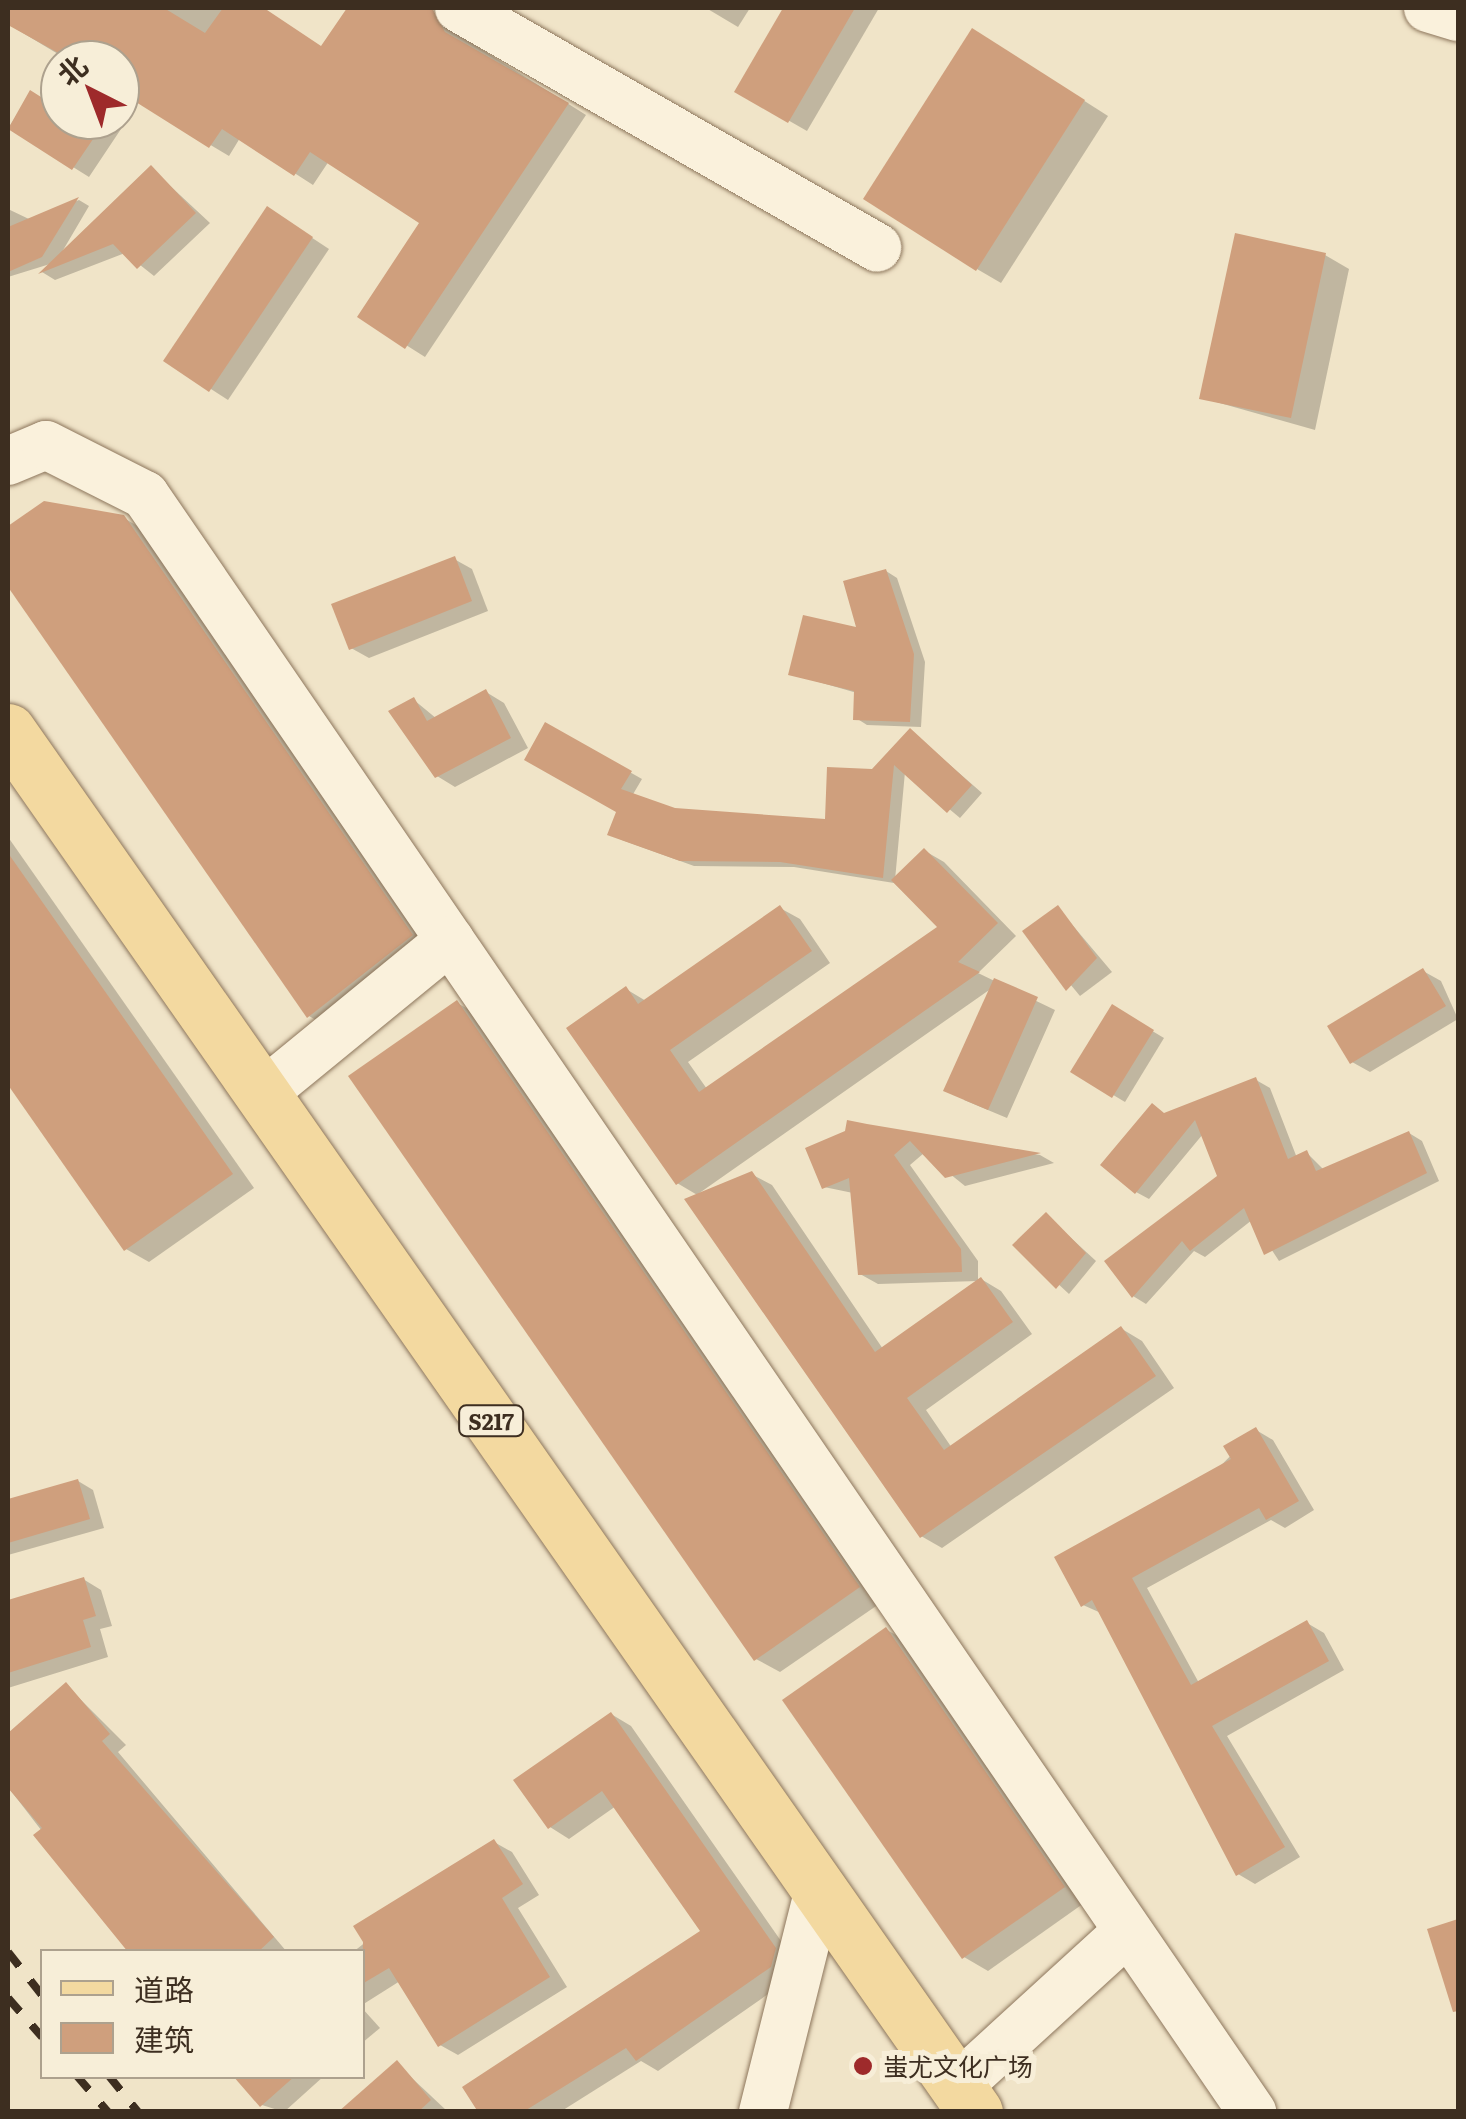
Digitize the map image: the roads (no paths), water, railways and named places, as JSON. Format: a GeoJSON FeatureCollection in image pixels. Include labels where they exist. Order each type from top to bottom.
{"type":"FeatureCollection","features":[{"type":"Feature","properties":{"kind":"main road","name":"S217"},"geometry":{"type":"LineString","coordinates":[[8,731],[966,2099]]}},
{"type":"Feature","properties":{"kind":"street"},"geometry":{"type":"LineString","coordinates":[[459,8],[876,246]]}},
{"type":"Feature","properties":{"kind":"street"},"geometry":{"type":"LineString","coordinates":[[1428,8],[1458,18]]}},
{"type":"Feature","properties":{"kind":"street"},"geometry":{"type":"LineString","coordinates":[[8,461],[46,445],[145,495],[1252,2112]]}},
{"type":"Feature","properties":{"kind":"street"},"geometry":{"type":"LineString","coordinates":[[262,1094],[450,940]]}},
{"type":"Feature","properties":{"kind":"street"},"geometry":{"type":"LineString","coordinates":[[763,2112],[819,1889]]}},
{"type":"Feature","properties":{"kind":"street"},"geometry":{"type":"LineString","coordinates":[[966,2099],[1128,1931]]}},
{"type":"Feature","properties":{"kind":"railway"},"geometry":{"type":"LineString","coordinates":[[8,1952],[40,1992]]}},
{"type":"Feature","properties":{"kind":"railway"},"geometry":{"type":"LineString","coordinates":[[8,1998],[40,2035]]}},
{"type":"Feature","properties":{"kind":"railway"},"geometry":{"type":"LineString","coordinates":[[80,2079],[108,2112]]}},
{"type":"Feature","properties":{"kind":"railway"},"geometry":{"type":"LineString","coordinates":[[111,2079],[138,2112]]}},
{"type":"Feature","properties":{"kind":"place","name":"蚩尤文化广场"},"geometry":{"type":"Point","coordinates":[863,2066]}}]}
